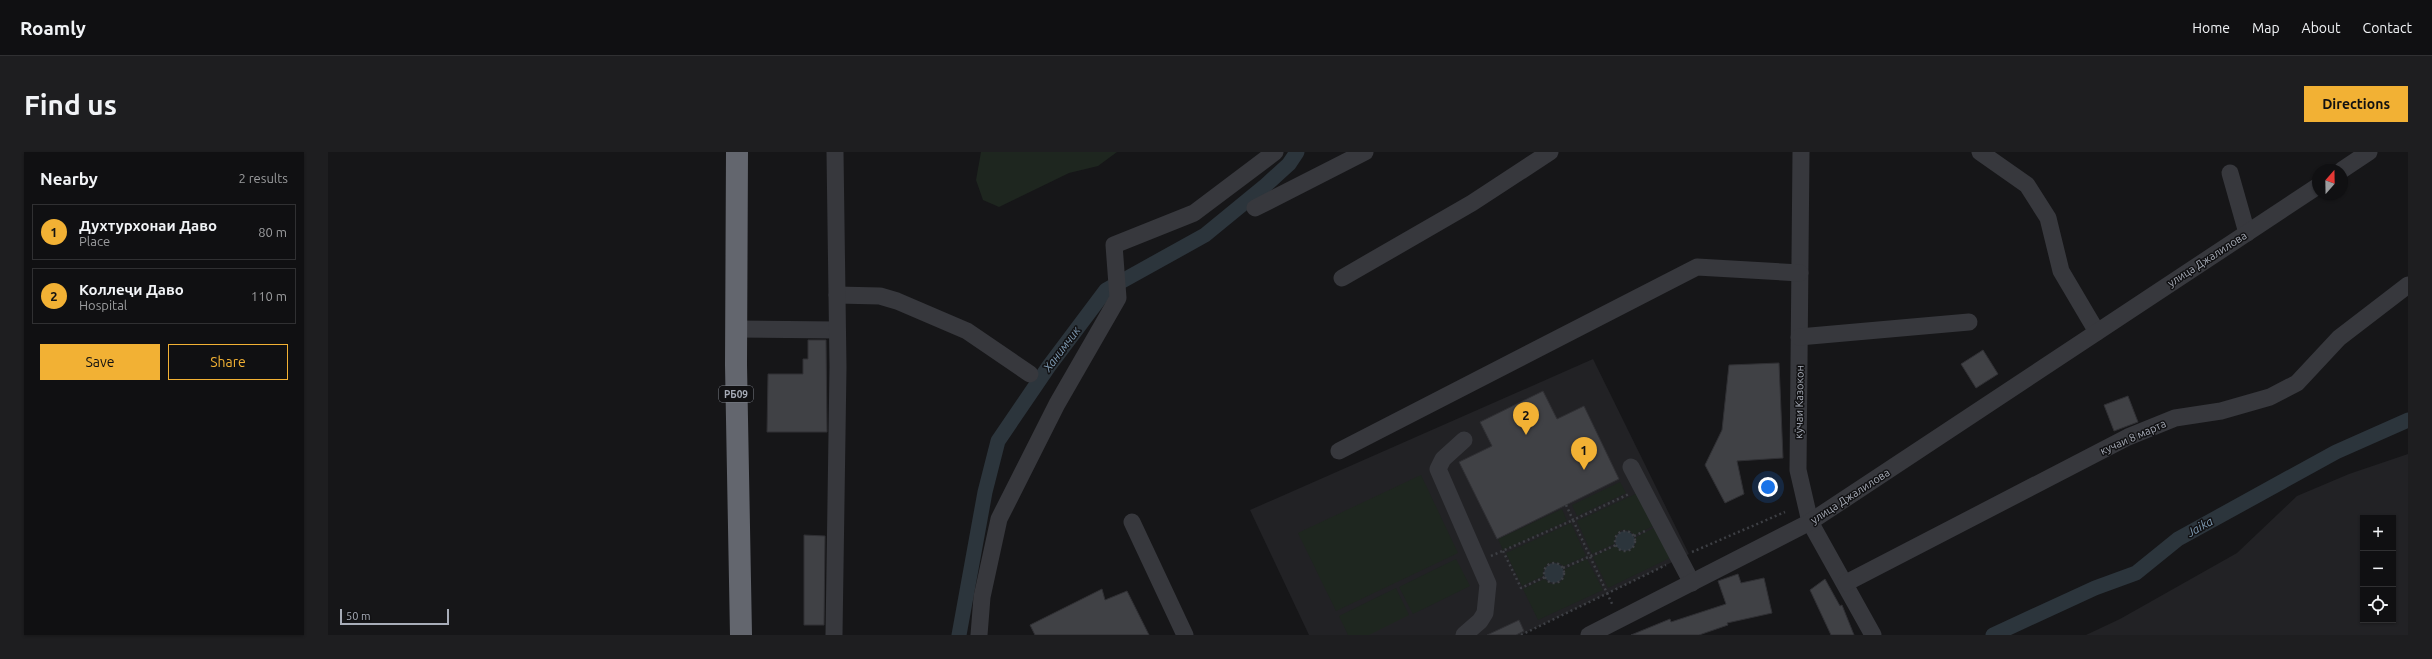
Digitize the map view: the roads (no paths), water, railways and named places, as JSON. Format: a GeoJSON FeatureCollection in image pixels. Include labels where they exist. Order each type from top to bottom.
{"type":"FeatureCollection","features":[{"type":"Feature","properties":{"kind":"highway","name":"РБ09"},"geometry":{"type":"LineString","coordinates":[[736,152],[735,330],[740,635]]}},
{"type":"Feature","properties":{"kind":"street"},"geometry":{"type":"LineString","coordinates":[[834,635],[837,330],[835,152]]}},
{"type":"Feature","properties":{"kind":"street"},"geometry":{"type":"LineString","coordinates":[[978,635],[982,597],[999,519],[1057,404],[1118,298],[1114,245],[1194,213],[1275,152]]}},
{"type":"Feature","properties":{"kind":"street"},"geometry":{"type":"LineString","coordinates":[[1255,208],[1365,152]]}},
{"type":"Feature","properties":{"kind":"street"},"geometry":{"type":"LineString","coordinates":[[1342,278],[1472,203],[1550,152]]}},
{"type":"Feature","properties":{"kind":"street","name":"кӯчаи Казокон"},"geometry":{"type":"LineString","coordinates":[[1801,152],[1798,470],[1810,522],[1846,583],[1872,634]]}},
{"type":"Feature","properties":{"kind":"street"},"geometry":{"type":"LineString","coordinates":[[1980,152],[2027,185],[2040,205],[2048,218],[2061,271],[2097,332]]}},
{"type":"Feature","properties":{"kind":"street"},"geometry":{"type":"LineString","coordinates":[[2348,166],[2369,152]]}},
{"type":"Feature","properties":{"kind":"street"},"geometry":{"type":"LineString","coordinates":[[2230,173],[2247,233]]}},
{"type":"Feature","properties":{"kind":"street","name":"улица Джалилова"},"geometry":{"type":"LineString","coordinates":[[1589,635],[1810,522],[2312,190]]}},
{"type":"Feature","properties":{"kind":"street"},"geometry":{"type":"LineString","coordinates":[[1339,451],[1697,267],[1800,273]]}},
{"type":"Feature","properties":{"kind":"street","name":"кучаи 8 марта"},"geometry":{"type":"LineString","coordinates":[[1846,583],[2128,437],[2175,418],[2221,411],[2270,397],[2297,383],[2339,338],[2408,285]]}},
{"type":"Feature","properties":{"kind":"street"},"geometry":{"type":"LineString","coordinates":[[837,295],[880,296],[897,300],[967,331],[1030,374]]}},
{"type":"Feature","properties":{"kind":"street"},"geometry":{"type":"LineString","coordinates":[[1799,337],[1969,322]]}},
{"type":"Feature","properties":{"kind":"street"},"geometry":{"type":"LineString","coordinates":[[735,330],[837,330]]}},
{"type":"Feature","properties":{"kind":"street"},"geometry":{"type":"LineString","coordinates":[[1464,440],[1443,459],[1438,469],[1488,584],[1485,613],[1480,622],[1464,635]]}},
{"type":"Feature","properties":{"kind":"street"},"geometry":{"type":"LineString","coordinates":[[1631,467],[1692,583]]}},
{"type":"Feature","properties":{"kind":"street"},"geometry":{"type":"LineString","coordinates":[[1132,522],[1185,635]]}},
{"type":"Feature","properties":{"kind":"waterway","name":"Ханимчик"},"geometry":{"type":"LineString","coordinates":[[959,635],[985,492],[998,441],[1049,366],[1106,290],[1205,235],[1266,185],[1289,164],[1297,152]]}},
{"type":"Feature","properties":{"kind":"waterway","name":"Jaika"},"geometry":{"type":"LineString","coordinates":[[1993,635],[2095,588],[2136,573],[2178,539],[2336,452],[2408,420]]}},
{"type":"Feature","properties":{"kind":"place","name":"Коллеҷи Даво"},"geometry":{"type":"Point","coordinates":[1526,435]}},
{"type":"Feature","properties":{"kind":"place","name":"Духтурхонаи Даво"},"geometry":{"type":"Point","coordinates":[1584,470]}}]}
